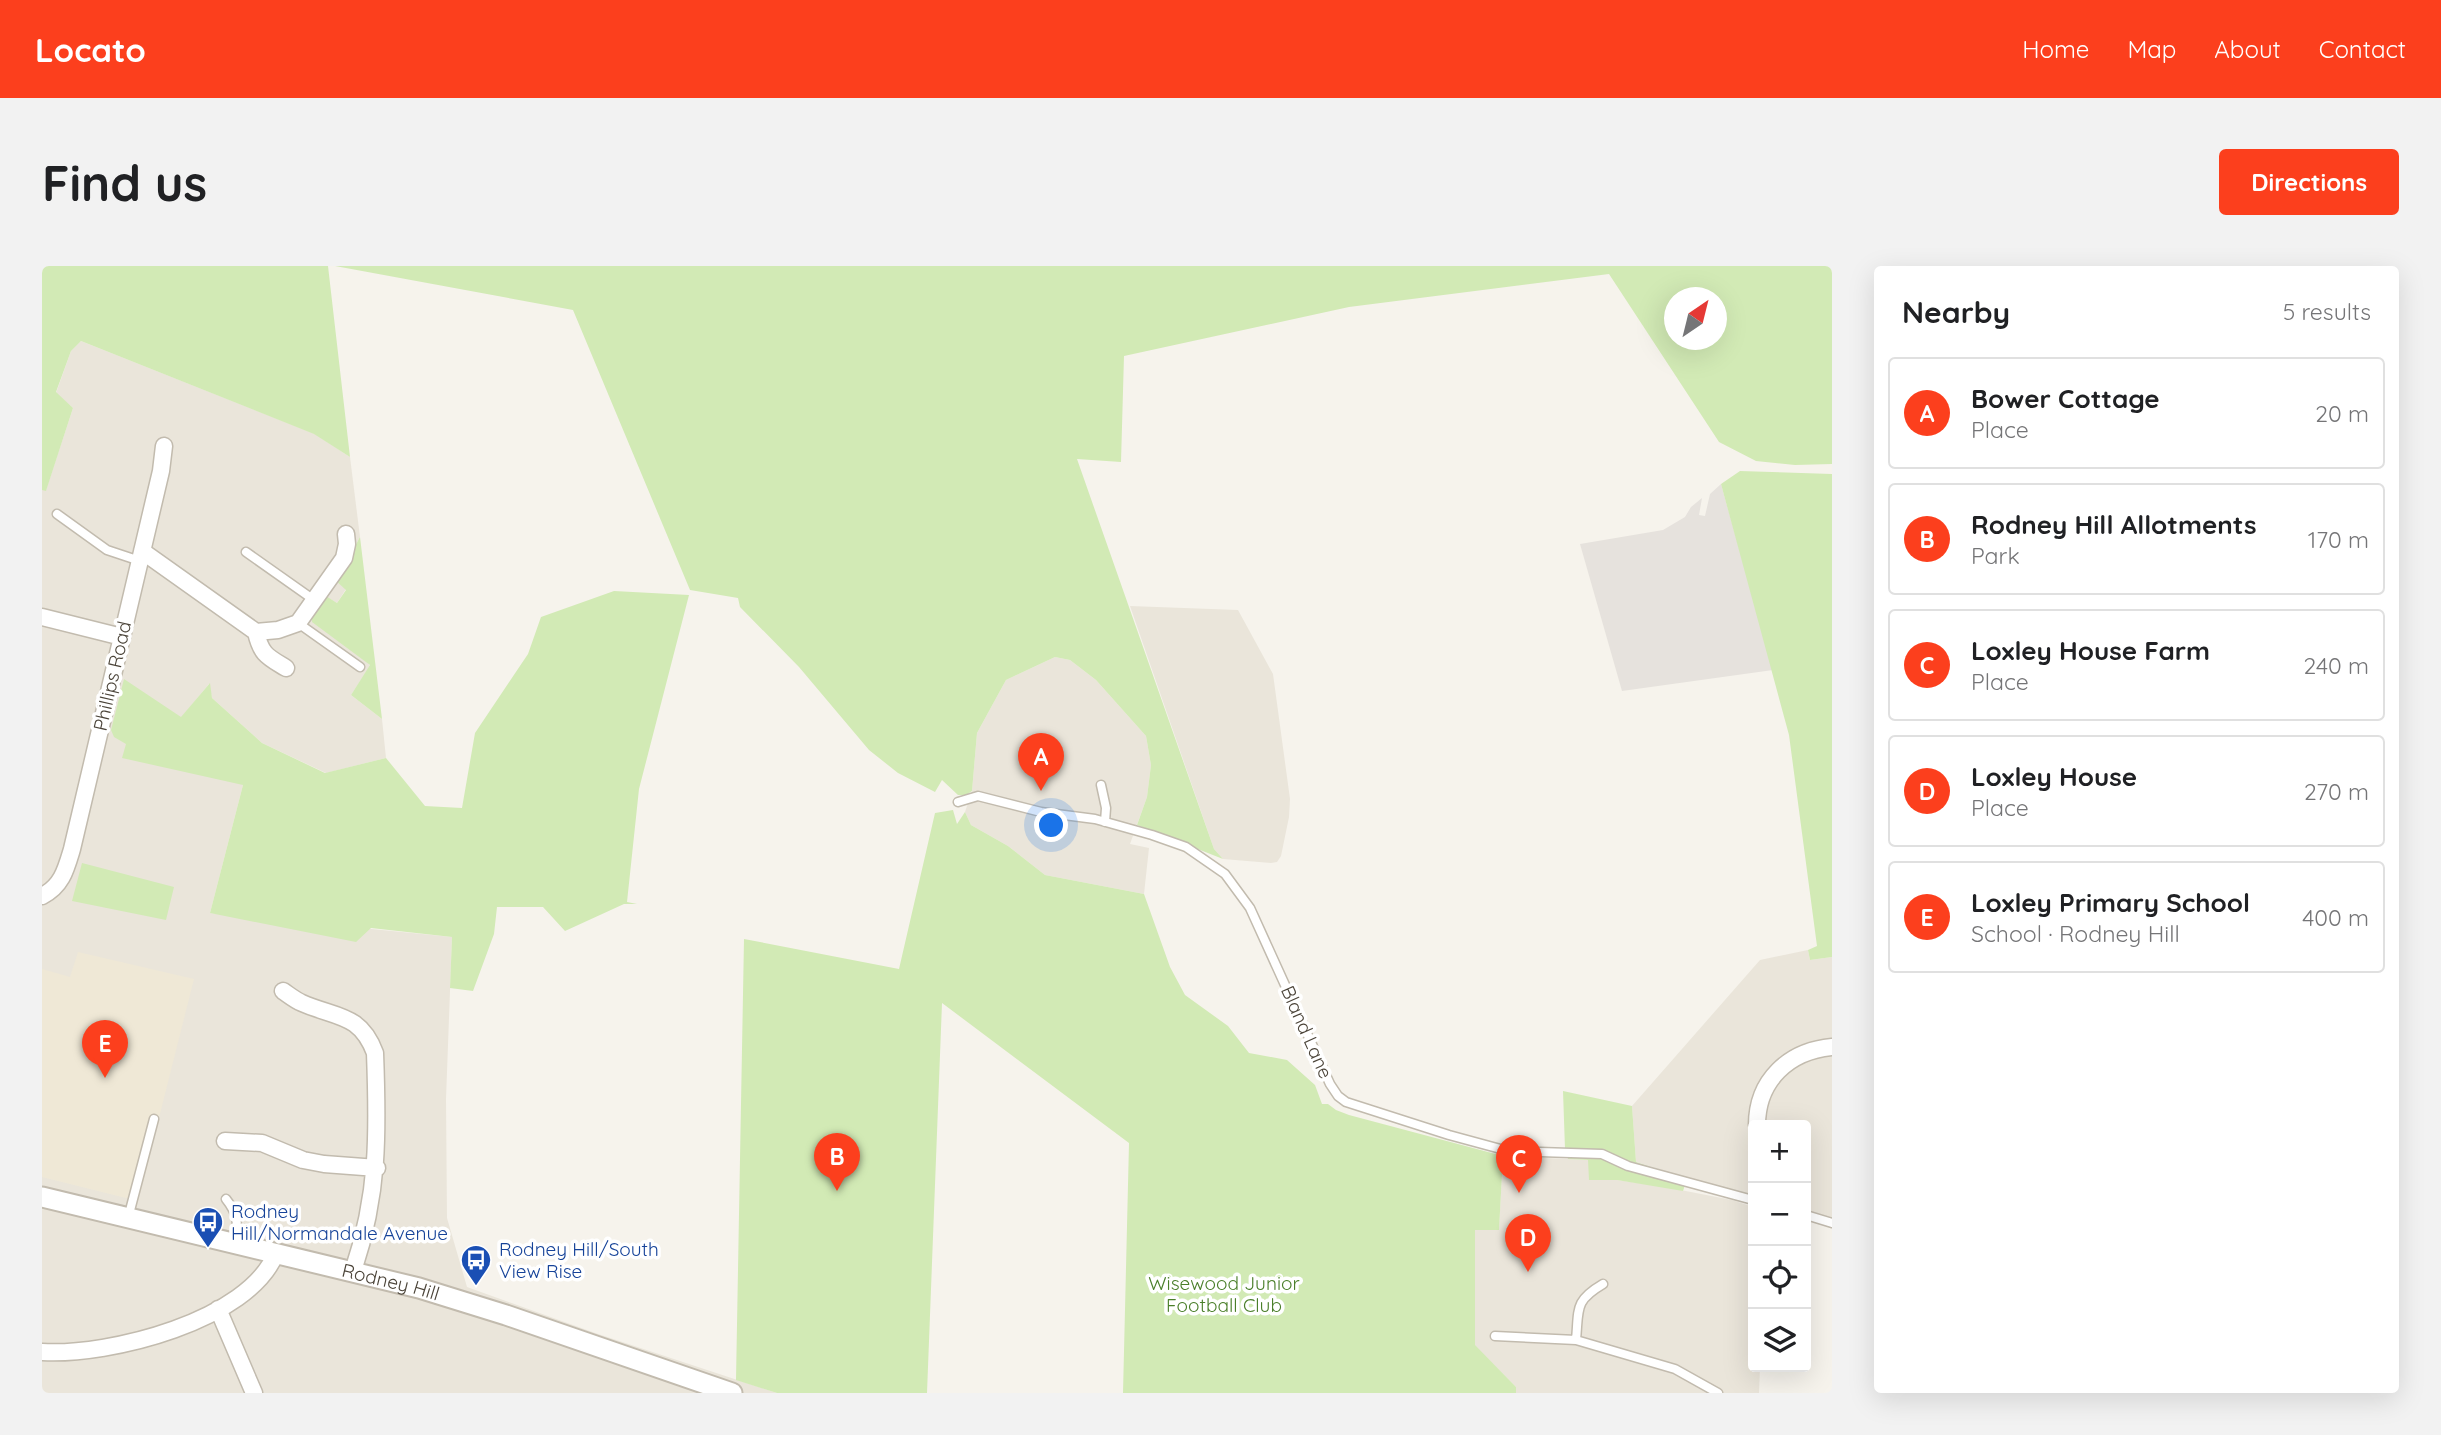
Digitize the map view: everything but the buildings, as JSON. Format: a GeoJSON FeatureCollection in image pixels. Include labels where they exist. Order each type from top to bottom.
{"type":"FeatureCollection","features":[{"type":"Feature","properties":{"kind":"street","name":"Phillips Road"},"geometry":{"type":"LineString","coordinates":[[42,897],[58,884],[66,871],[162,471],[164,446]]}},
{"type":"Feature","properties":{"kind":"street"},"geometry":{"type":"LineString","coordinates":[[141,556],[256,632],[278,630],[298,623],[344,558],[346,534]]}},
{"type":"Feature","properties":{"kind":"street"},"geometry":{"type":"LineString","coordinates":[[42,617],[121,636]]}},
{"type":"Feature","properties":{"kind":"street"},"geometry":{"type":"LineString","coordinates":[[256,632],[265,655],[286,668]]}},
{"type":"Feature","properties":{"kind":"street"},"geometry":{"type":"LineString","coordinates":[[283,991],[301,1002],[349,1018],[361,1027],[370,1039],[375,1053],[377,1168],[368,1220],[353,1271]]}},
{"type":"Feature","properties":{"kind":"street"},"geometry":{"type":"LineString","coordinates":[[1757,1120],[1763,1094],[1780,1068],[1802,1053],[1832,1047]]}},
{"type":"Feature","properties":{"kind":"street"},"geometry":{"type":"LineString","coordinates":[[225,1141],[262,1143],[303,1160],[324,1164],[377,1168]]}},
{"type":"Feature","properties":{"kind":"street","name":"Rodney Hill"},"geometry":{"type":"LineString","coordinates":[[42,1197],[353,1271],[506,1315],[732,1393]]}},
{"type":"Feature","properties":{"kind":"street"},"geometry":{"type":"LineString","coordinates":[[42,1352],[100,1349],[145,1339],[184,1325],[240,1297],[271,1267],[276,1253]]}},
{"type":"Feature","properties":{"kind":"street"},"geometry":{"type":"LineString","coordinates":[[218,1309],[254,1393]]}},
{"type":"Feature","properties":{"kind":"lane"},"geometry":{"type":"LineString","coordinates":[[57,514],[107,550],[141,556]]}},
{"type":"Feature","properties":{"kind":"lane"},"geometry":{"type":"LineString","coordinates":[[246,552],[314,600]]}},
{"type":"Feature","properties":{"kind":"lane"},"geometry":{"type":"LineString","coordinates":[[298,623],[360,667]]}},
{"type":"Feature","properties":{"kind":"lane"},"geometry":{"type":"LineString","coordinates":[[1101,785],[1106,808],[1105,822]]}},
{"type":"Feature","properties":{"kind":"lane","name":"Bland Lane"},"geometry":{"type":"LineString","coordinates":[[958,802],[978,796],[1041,812],[1105,822],[1186,847],[1226,874],[1250,908],[1330,1084],[1346,1102],[1508,1152],[1602,1154],[1628,1166],[1748,1199]]}},
{"type":"Feature","properties":{"kind":"lane"},"geometry":{"type":"LineString","coordinates":[[128,1218],[154,1119]]}},
{"type":"Feature","properties":{"kind":"lane"},"geometry":{"type":"LineString","coordinates":[[226,1199],[235,1210],[238,1220],[234,1243]]}},
{"type":"Feature","properties":{"kind":"lane"},"geometry":{"type":"LineString","coordinates":[[1811,1217],[1832,1223]]}},
{"type":"Feature","properties":{"kind":"lane"},"geometry":{"type":"LineString","coordinates":[[1576,1340],[1580,1303],[1585,1294],[1603,1284]]}},
{"type":"Feature","properties":{"kind":"lane"},"geometry":{"type":"LineString","coordinates":[[1495,1336],[1576,1340],[1675,1369],[1718,1393]]}},
{"type":"Feature","properties":{"kind":"shaded area"},"geometry":{"type":"Polygon","coordinates":[[[81,341],[315,434],[350,457],[360,537],[336,581],[346,589],[337,603],[327,597],[370,666],[351,695],[382,719],[386,758],[326,773],[262,743],[212,698],[209,684],[181,718],[243,785],[210,913],[452,937],[446,1099],[447,1218],[467,1287],[777,1393],[42,1393],[42,490],[46,490],[73,408],[56,393],[71,351],[81,341]]]}},
{"type":"Feature","properties":{"kind":"shaded area"},"geometry":{"type":"Polygon","coordinates":[[[1721,484],[1773,670],[1622,691],[1580,544],[1663,530],[1685,517],[1691,507],[1702,498],[1699,515],[1705,516],[1710,494],[1721,484]]]}},
{"type":"Feature","properties":{"kind":"shaded area"},"geometry":{"type":"Polygon","coordinates":[[[1130,606],[1238,610],[1273,674],[1290,799],[1281,856],[1277,862],[1223,859],[1214,849],[1130,606]]]}},
{"type":"Feature","properties":{"kind":"shaded area"},"geometry":{"type":"Polygon","coordinates":[[[1055,657],[1070,660],[1096,680],[1146,736],[1151,765],[1147,797],[1130,844],[1149,848],[1144,894],[1045,875],[1008,846],[971,825],[965,812],[972,791],[977,733],[1006,680],[1055,657]]]}},
{"type":"Feature","properties":{"kind":"shaded area"},"geometry":{"type":"Polygon","coordinates":[[[1808,950],[1810,960],[1832,957],[1832,1224],[1811,1218],[1811,1120],[1748,1120],[1748,1197],[1636,1162],[1632,1106],[1760,960],[1808,950]]]}},
{"type":"Feature","properties":{"kind":"shaded area"},"geometry":{"type":"Polygon","coordinates":[[[78,952],[194,979],[138,1201],[42,1177],[42,969],[70,977],[78,952]]]}},
{"type":"Feature","properties":{"kind":"shaded area"},"geometry":{"type":"Polygon","coordinates":[[[1503,1156],[1589,1160],[1589,1180],[1617,1180],[1660,1186],[1748,1205],[1748,1372],[1760,1372],[1759,1393],[1515,1393],[1516,1387],[1475,1346],[1475,1230],[1499,1229],[1503,1156]]]}},
{"type":"Feature","properties":{"kind":"green space"},"geometry":{"type":"Polygon","coordinates":[[[42,266],[328,266],[350,457],[314,434],[81,341],[71,351],[56,392],[73,408],[46,491],[42,490],[42,266]]]}},
{"type":"Feature","properties":{"kind":"green space"},"geometry":{"type":"Polygon","coordinates":[[[335,266],[1832,266],[1832,464],[1795,465],[1756,461],[1719,442],[1609,274],[1349,307],[1124,356],[1121,462],[1077,459],[1214,849],[1223,859],[1137,825],[1147,797],[1151,765],[1146,736],[1096,680],[1070,660],[1055,657],[1006,680],[977,733],[972,791],[966,795],[958,795],[942,780],[935,792],[898,773],[869,750],[799,667],[740,607],[738,598],[690,590],[573,310],[335,266]]]}},
{"type":"Feature","properties":{"kind":"green space"},"geometry":{"type":"Polygon","coordinates":[[[1740,471],[1832,474],[1832,957],[1810,960],[1808,950],[1817,946],[1789,735],[1721,484],[1740,471]]]}},
{"type":"Feature","properties":{"kind":"green space"},"geometry":{"type":"Polygon","coordinates":[[[360,537],[382,719],[351,695],[370,665],[312,622],[312,616],[326,596],[337,603],[346,590],[336,581],[360,537]]]}},
{"type":"Feature","properties":{"kind":"green space"},"geometry":{"type":"Polygon","coordinates":[[[614,591],[689,595],[639,789],[627,902],[637,904],[624,904],[565,931],[543,907],[497,907],[494,934],[473,991],[450,988],[452,937],[371,928],[356,942],[210,913],[243,785],[122,758],[126,744],[114,737],[111,730],[124,679],[181,717],[210,683],[212,698],[262,743],[325,773],[386,758],[425,806],[462,808],[475,733],[528,654],[541,617],[614,591]]]}},
{"type":"Feature","properties":{"kind":"green space","name":"Wisewood Junior Football Club"},"geometry":{"type":"Polygon","coordinates":[[[953,810],[957,824],[965,812],[971,825],[1008,846],[1045,875],[1144,894],[1170,967],[1185,995],[1228,1026],[1249,1053],[1287,1060],[1315,1085],[1322,1104],[1328,1104],[1349,1115],[1503,1156],[1499,1230],[1475,1230],[1475,1345],[1516,1387],[1516,1393],[1123,1393],[1129,1143],[942,1003],[927,1393],[777,1393],[736,1380],[744,939],[899,969],[935,813],[953,810]]]}},
{"type":"Feature","properties":{"kind":"green space"},"geometry":{"type":"Polygon","coordinates":[[[82,863],[174,887],[166,920],[72,901],[82,863]]]}},
{"type":"Feature","properties":{"kind":"green space"},"geometry":{"type":"Polygon","coordinates":[[[1563,1091],[1632,1106],[1636,1162],[1687,1179],[1683,1191],[1617,1180],[1589,1180],[1588,1160],[1568,1159],[1565,1149],[1563,1091]]]}},
{"type":"Feature","properties":{"kind":"place","name":"Bower Cottage"},"geometry":{"type":"Point","coordinates":[1041,791]}},
{"type":"Feature","properties":{"kind":"place","name":"Loxley Primary School"},"geometry":{"type":"Point","coordinates":[105,1078]}},
{"type":"Feature","properties":{"kind":"place","name":"Rodney Hill Allotments"},"geometry":{"type":"Point","coordinates":[837,1191]}},
{"type":"Feature","properties":{"kind":"place","name":"Loxley House Farm"},"geometry":{"type":"Point","coordinates":[1519,1193]}},
{"type":"Feature","properties":{"kind":"place","name":"Rodney Hill/Normandale Avenue"},"geometry":{"type":"Point","coordinates":[208,1249]}},
{"type":"Feature","properties":{"kind":"place","name":"Loxley House"},"geometry":{"type":"Point","coordinates":[1528,1272]}},
{"type":"Feature","properties":{"kind":"place","name":"Rodney Hill/South View Rise"},"geometry":{"type":"Point","coordinates":[476,1287]}}]}
